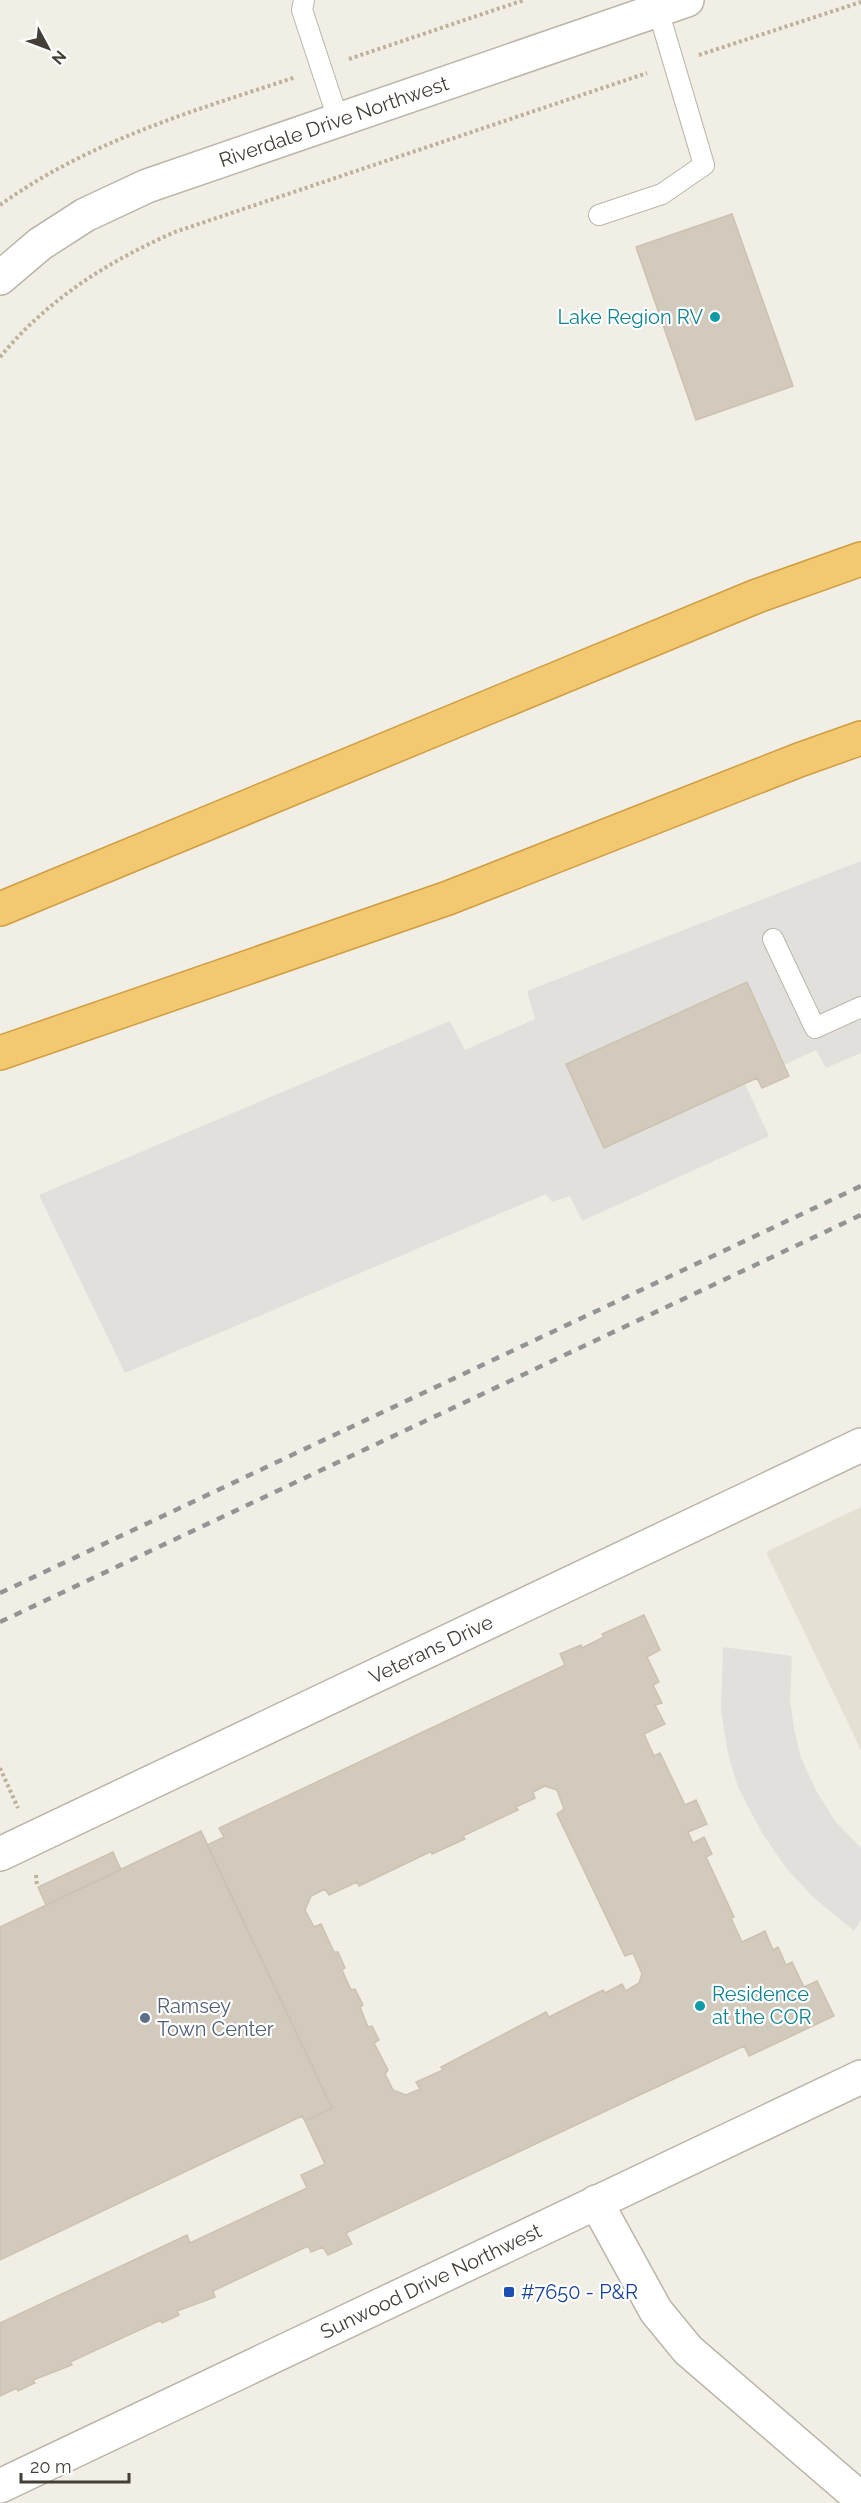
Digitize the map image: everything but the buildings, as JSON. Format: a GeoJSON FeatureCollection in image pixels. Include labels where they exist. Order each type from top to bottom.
{"type":"FeatureCollection","features":[{"type":"Feature","properties":{"kind":"highway"},"geometry":{"type":"LineString","coordinates":[[0,909],[757,596],[861,559]]}},
{"type":"Feature","properties":{"kind":"highway"},"geometry":{"type":"LineString","coordinates":[[0,1053],[448,898],[799,760],[861,738]]}},
{"type":"Feature","properties":{"kind":"street","name":"Riverdale Drive Northwest"},"geometry":{"type":"LineString","coordinates":[[0,278],[58,232],[85,215],[147,186],[673,5]]}},
{"type":"Feature","properties":{"kind":"street","name":"Veterans Drive"},"geometry":{"type":"LineString","coordinates":[[0,1854],[861,1445]]}},
{"type":"Feature","properties":{"kind":"street","name":"Sunwood Drive Northwest"},"geometry":{"type":"LineString","coordinates":[[0,2487],[861,2077]]}},
{"type":"Feature","properties":{"kind":"street"},"geometry":{"type":"LineString","coordinates":[[596,2202],[656,2311],[688,2350],[861,2499]]}},
{"type":"Feature","properties":{"kind":"lane"},"geometry":{"type":"LineString","coordinates":[[304,0],[302,10],[338,119]]}},
{"type":"Feature","properties":{"kind":"lane"},"geometry":{"type":"LineString","coordinates":[[599,215],[662,194],[704,165],[673,64],[673,5]]}},
{"type":"Feature","properties":{"kind":"lane"},"geometry":{"type":"LineString","coordinates":[[772,939],[815,1028],[861,1007]]}},
{"type":"Feature","properties":{"kind":"path"},"geometry":{"type":"LineString","coordinates":[[0,205],[31,183],[108,143],[155,124],[524,0]]}},
{"type":"Feature","properties":{"kind":"path"},"geometry":{"type":"LineString","coordinates":[[0,357],[51,304],[128,253],[175,232],[861,2]]}},
{"type":"Feature","properties":{"kind":"shaded area"},"geometry":{"type":"Polygon","coordinates":[[[861,861],[861,1053],[826,1068],[816,1050],[784,1065],[566,1064],[604,1148],[745,1084],[769,1136],[582,1221],[570,1196],[552,1202],[546,1194],[125,1373],[39,1195],[450,1021],[465,1050],[535,1019],[527,991],[861,861]]]}},
{"type":"Feature","properties":{"kind":"shaded area"},"geometry":{"type":"Polygon","coordinates":[[[861,1507],[861,1750],[766,1552],[861,1507]]]}},
{"type":"Feature","properties":{"kind":"shaded area"},"geometry":{"type":"Polygon","coordinates":[[[723,1647],[792,1656],[790,1699],[801,1758],[817,1792],[835,1821],[861,1848],[861,1920],[854,1931],[814,1898],[786,1868],[762,1833],[738,1787],[728,1754],[721,1710],[723,1647]]]}},
{"type":"Feature","properties":{"kind":"railway"},"geometry":{"type":"LineString","coordinates":[[0,1593],[861,1186]]}},
{"type":"Feature","properties":{"kind":"railway"},"geometry":{"type":"LineString","coordinates":[[0,1622],[861,1215]]}},
{"type":"Feature","properties":{"kind":"place","name":"Lake Region RV"},"geometry":{"type":"Point","coordinates":[715,317]}},
{"type":"Feature","properties":{"kind":"place","name":"Residence at the COR"},"geometry":{"type":"Point","coordinates":[700,2006]}},
{"type":"Feature","properties":{"kind":"place","name":"Ramsey Town Center"},"geometry":{"type":"Point","coordinates":[145,2018]}},
{"type":"Feature","properties":{"kind":"place","name":"#7650 - P&R"},"geometry":{"type":"Point","coordinates":[509,2292]}}]}
